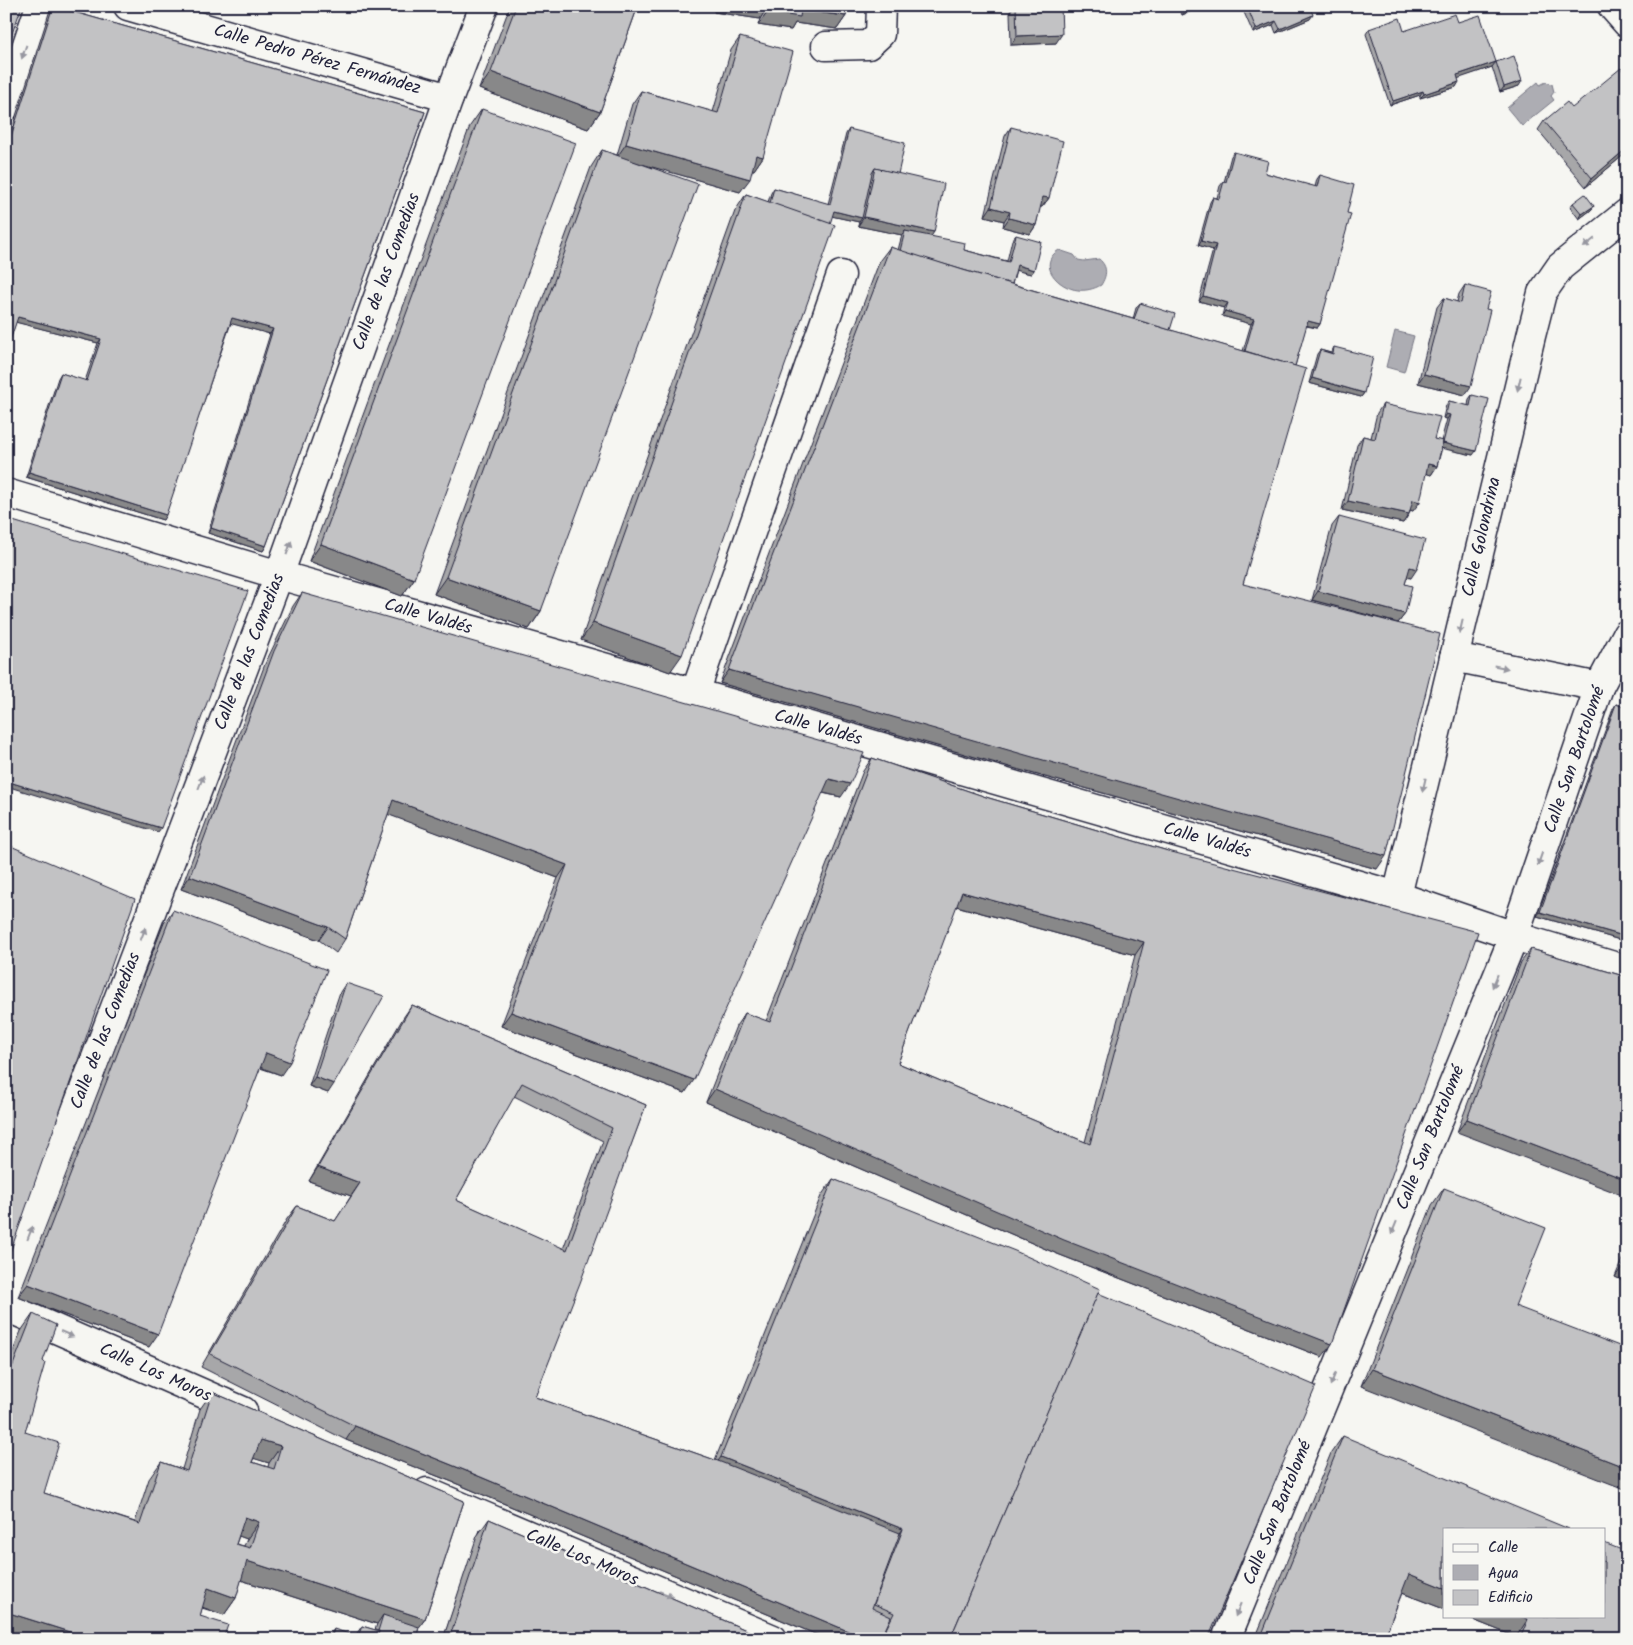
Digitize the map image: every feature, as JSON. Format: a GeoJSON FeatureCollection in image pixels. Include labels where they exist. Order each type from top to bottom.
{"type":"FeatureCollection","features":[{"type":"Feature","properties":{"kind":"street"},"geometry":{"type":"LineString","coordinates":[[6,106],[40,6]]}},
{"type":"Feature","properties":{"kind":"street","name":"Calle Pedro Pérez Fernández"},"geometry":{"type":"LineString","coordinates":[[128,6],[449,98]]}},
{"type":"Feature","properties":{"kind":"street","name":"Calle de las Comedias"},"geometry":{"type":"LineString","coordinates":[[6,1295],[279,575],[449,98],[484,6]]}},
{"type":"Feature","properties":{"kind":"street"},"geometry":{"type":"LineString","coordinates":[[826,46],[868,45],[880,34],[881,6]]}},
{"type":"Feature","properties":{"kind":"street"},"geometry":{"type":"LineString","coordinates":[[1612,6],[1627,23]]}},
{"type":"Feature","properties":{"kind":"street","name":"Calle Golondrina"},"geometry":{"type":"LineString","coordinates":[[1397,896],[1530,336],[1542,293],[1560,267],[1627,213]]}},
{"type":"Feature","properties":{"kind":"street"},"geometry":{"type":"LineString","coordinates":[[696,693],[841,275]]}},
{"type":"Feature","properties":{"kind":"street","name":"Calle Valdés"},"geometry":{"type":"LineString","coordinates":[[6,493],[279,575],[696,693],[1397,896],[1514,936],[1627,970]]}},
{"type":"Feature","properties":{"kind":"street","name":"Calle San Bartolomé"},"geometry":{"type":"LineString","coordinates":[[1226,1639],[1514,936],[1599,687],[1627,634]]}},
{"type":"Feature","properties":{"kind":"street"},"geometry":{"type":"LineString","coordinates":[[1454,657],[1599,687]]}},
{"type":"Feature","properties":{"kind":"street","name":"Calle Los Moros"},"geometry":{"type":"LineString","coordinates":[[6,1308],[262,1419]]}},
{"type":"Feature","properties":{"kind":"street","name":"Calle Los Moros"},"geometry":{"type":"LineString","coordinates":[[408,1483],[773,1639]]}},
{"type":"Feature","properties":{"kind":"street"},"geometry":{"type":"LineString","coordinates":[[428,1639],[471,1511]]}},
{"type":"Feature","properties":{"kind":"water"},"geometry":{"type":"Polygon","coordinates":[[[1538,82],[1540,85],[1546,82],[1552,84],[1554,92],[1551,96],[1554,100],[1522,126],[1507,108],[1538,82]]]}},
{"type":"Feature","properties":{"kind":"water"},"geometry":{"type":"Polygon","coordinates":[[[1059,250],[1074,255],[1078,260],[1099,259],[1106,271],[1101,285],[1096,288],[1078,290],[1063,285],[1057,280],[1052,274],[1049,262],[1052,256],[1059,250]]]}},
{"type":"Feature","properties":{"kind":"water"},"geometry":{"type":"Polygon","coordinates":[[[1395,331],[1414,336],[1404,372],[1386,367],[1395,331]]]}},
{"type":"Feature","properties":{"kind":"building"},"geometry":{"type":"Polygon","coordinates":[[[6,6],[22,6],[6,50],[6,6]]]}},
{"type":"Feature","properties":{"kind":"building"},"geometry":{"type":"Polygon","coordinates":[[[53,6],[425,112],[266,546],[211,528],[273,329],[232,318],[166,515],[29,472],[61,373],[87,381],[101,339],[18,317],[6,352],[6,152],[53,6]]]}},
{"type":"Feature","properties":{"kind":"building"},"geometry":{"type":"Polygon","coordinates":[[[516,6],[638,6],[600,112],[491,72],[516,6]]]}},
{"type":"Feature","properties":{"kind":"building"},"geometry":{"type":"Polygon","coordinates":[[[769,6],[848,6],[846,16],[801,10],[800,17],[768,12],[769,6]]]}},
{"type":"Feature","properties":{"kind":"building"},"geometry":{"type":"Polygon","coordinates":[[[1016,6],[1061,6],[1062,34],[1017,36],[1016,6]]]}},
{"type":"Feature","properties":{"kind":"building"},"geometry":{"type":"Polygon","coordinates":[[[1183,6],[1196,6],[1185,11],[1183,6]]]}},
{"type":"Feature","properties":{"kind":"building"},"geometry":{"type":"Polygon","coordinates":[[[1247,6],[1312,6],[1310,7],[1313,15],[1280,29],[1276,21],[1256,29],[1247,6]]]}},
{"type":"Feature","properties":{"kind":"building"},"geometry":{"type":"Polygon","coordinates":[[[1455,14],[1458,22],[1480,15],[1496,62],[1457,75],[1459,82],[1424,94],[1423,91],[1393,101],[1369,29],[1400,18],[1404,31],[1455,14]]]}},
{"type":"Feature","properties":{"kind":"building"},"geometry":{"type":"Polygon","coordinates":[[[740,37],[793,52],[763,157],[756,155],[750,179],[626,144],[641,91],[718,113],[740,37]]]}},
{"type":"Feature","properties":{"kind":"building"},"geometry":{"type":"Polygon","coordinates":[[[1514,56],[1522,81],[1504,87],[1496,62],[1514,56]]]}},
{"type":"Feature","properties":{"kind":"building"},"geometry":{"type":"Polygon","coordinates":[[[1621,68],[1627,75],[1627,148],[1592,178],[1544,121],[1567,102],[1572,108],[1621,68]]]}},
{"type":"Feature","properties":{"kind":"building"},"geometry":{"type":"Polygon","coordinates":[[[482,109],[576,143],[414,579],[321,544],[482,109]]]}},
{"type":"Feature","properties":{"kind":"building"},"geometry":{"type":"Polygon","coordinates":[[[1011,127],[1063,141],[1049,198],[1043,197],[1036,225],[1009,218],[1010,212],[991,207],[1011,127]]]}},
{"type":"Feature","properties":{"kind":"building"},"geometry":{"type":"Polygon","coordinates":[[[849,129],[905,143],[898,174],[875,168],[872,173],[862,218],[834,211],[830,224],[770,203],[774,188],[830,204],[849,129]]]}},
{"type":"Feature","properties":{"kind":"building"},"geometry":{"type":"Polygon","coordinates":[[[602,150],[698,184],[541,611],[446,577],[602,150]]]}},
{"type":"Feature","properties":{"kind":"building"},"geometry":{"type":"Polygon","coordinates":[[[1234,152],[1268,161],[1265,173],[1317,187],[1320,175],[1354,185],[1347,213],[1351,214],[1320,324],[1308,321],[1295,366],[1245,351],[1254,319],[1225,311],[1228,303],[1203,296],[1216,245],[1201,241],[1213,197],[1219,199],[1234,152]]]}},
{"type":"Feature","properties":{"kind":"building"},"geometry":{"type":"Polygon","coordinates":[[[875,168],[944,184],[934,232],[864,217],[875,168]]]}},
{"type":"Feature","properties":{"kind":"building"},"geometry":{"type":"Polygon","coordinates":[[[746,194],[835,225],[682,655],[593,623],[746,194]]]}},
{"type":"Feature","properties":{"kind":"building"},"geometry":{"type":"Polygon","coordinates":[[[1585,194],[1594,206],[1582,214],[1573,203],[1585,194]]]}},
{"type":"Feature","properties":{"kind":"building"},"geometry":{"type":"Polygon","coordinates":[[[905,231],[965,243],[964,250],[1009,262],[1016,235],[1041,242],[1034,270],[1017,265],[1012,284],[900,251],[905,231]]]}},
{"type":"Feature","properties":{"kind":"building"},"geometry":{"type":"Polygon","coordinates":[[[890,247],[963,270],[1306,369],[1243,584],[1440,634],[1386,856],[729,670],[890,247]]]}},
{"type":"Feature","properties":{"kind":"building"},"geometry":{"type":"Polygon","coordinates":[[[1465,285],[1491,292],[1486,309],[1490,310],[1471,386],[1424,374],[1444,298],[1461,303],[1465,285]]]}},
{"type":"Feature","properties":{"kind":"building"},"geometry":{"type":"Polygon","coordinates":[[[1140,303],[1175,314],[1170,330],[1134,319],[1140,303]]]}},
{"type":"Feature","properties":{"kind":"building"},"geometry":{"type":"Polygon","coordinates":[[[1334,347],[1373,357],[1364,393],[1312,378],[1320,350],[1333,354],[1334,347]]]}},
{"type":"Feature","properties":{"kind":"building"},"geometry":{"type":"Polygon","coordinates":[[[1472,395],[1489,399],[1476,451],[1443,443],[1450,415],[1446,414],[1449,401],[1470,406],[1472,395]]]}},
{"type":"Feature","properties":{"kind":"building"},"geometry":{"type":"Polygon","coordinates":[[[1383,404],[1440,417],[1434,439],[1443,441],[1437,466],[1428,464],[1420,502],[1413,500],[1409,514],[1348,501],[1363,436],[1375,439],[1383,404]]]}},
{"type":"Feature","properties":{"kind":"building"},"geometry":{"type":"Polygon","coordinates":[[[1339,517],[1425,540],[1417,569],[1410,567],[1405,584],[1412,586],[1405,614],[1318,591],[1339,517]]]}},
{"type":"Feature","properties":{"kind":"building"},"geometry":{"type":"Polygon","coordinates":[[[6,519],[248,591],[161,828],[6,781],[6,519]]]}},
{"type":"Feature","properties":{"kind":"building"},"geometry":{"type":"Polygon","coordinates":[[[302,593],[864,753],[850,784],[829,779],[694,1080],[511,1012],[567,865],[393,800],[345,939],[328,927],[190,876],[274,651],[302,593]]]}},
{"type":"Feature","properties":{"kind":"building"},"geometry":{"type":"Polygon","coordinates":[[[1616,704],[1627,708],[1627,937],[1540,912],[1616,704]]]}},
{"type":"Feature","properties":{"kind":"building"},"geometry":{"type":"Polygon","coordinates":[[[872,758],[989,798],[1168,851],[1478,932],[1332,1344],[1064,1240],[715,1089],[745,1013],[770,1022],[872,758]],[[962,892],[898,1063],[1090,1144],[1144,942],[962,892]]]}},
{"type":"Feature","properties":{"kind":"building"},"geometry":{"type":"Polygon","coordinates":[[[6,844],[135,899],[6,1264],[6,844]]]}},
{"type":"Feature","properties":{"kind":"building"},"geometry":{"type":"Polygon","coordinates":[[[173,910],[327,970],[290,1062],[266,1053],[158,1334],[28,1284],[173,910]]]}},
{"type":"Feature","properties":{"kind":"building"},"geometry":{"type":"Polygon","coordinates":[[[1531,949],[1627,977],[1627,1180],[1467,1119],[1531,949]]]}},
{"type":"Feature","properties":{"kind":"building"},"geometry":{"type":"Polygon","coordinates":[[[346,983],[384,996],[334,1084],[315,1077],[346,983]]]}},
{"type":"Feature","properties":{"kind":"building"},"geometry":{"type":"Polygon","coordinates":[[[412,1005],[646,1105],[580,1283],[535,1397],[718,1461],[900,1533],[872,1608],[891,1617],[881,1639],[867,1639],[355,1426],[210,1354],[297,1206],[335,1221],[360,1183],[318,1167],[412,1005]],[[522,1083],[456,1200],[567,1250],[612,1128],[522,1083]]]}},
{"type":"Feature","properties":{"kind":"building"},"geometry":{"type":"Polygon","coordinates":[[[833,1179],[1015,1251],[1100,1289],[950,1639],[881,1639],[894,1613],[874,1604],[903,1529],[721,1457],[833,1179]]]}},
{"type":"Feature","properties":{"kind":"building"},"geometry":{"type":"Polygon","coordinates":[[[1444,1188],[1546,1228],[1515,1306],[1627,1349],[1627,1468],[1372,1369],[1444,1188]]]}},
{"type":"Feature","properties":{"kind":"building"},"geometry":{"type":"Polygon","coordinates":[[[1098,1293],[1316,1386],[1208,1639],[950,1639],[1098,1293]]]}},
{"type":"Feature","properties":{"kind":"building"},"geometry":{"type":"Polygon","coordinates":[[[33,1314],[56,1325],[43,1361],[45,1363],[25,1432],[59,1443],[44,1493],[140,1524],[161,1462],[187,1471],[212,1392],[464,1501],[425,1619],[247,1561],[236,1598],[208,1588],[200,1616],[228,1625],[223,1639],[92,1639],[6,1612],[6,1383],[33,1314]],[[261,1440],[252,1462],[274,1469],[281,1446],[261,1440]],[[245,1517],[236,1544],[250,1548],[259,1522],[245,1517]]]}},
{"type":"Feature","properties":{"kind":"building"},"geometry":{"type":"Polygon","coordinates":[[[1343,1436],[1567,1528],[1443,1528],[1443,1588],[1409,1574],[1384,1639],[1260,1639],[1343,1436]]]}},
{"type":"Feature","properties":{"kind":"building"},"geometry":{"type":"Polygon","coordinates":[[[489,1519],[767,1639],[449,1639],[489,1519]]]}},
{"type":"Feature","properties":{"kind":"building"},"geometry":{"type":"Polygon","coordinates":[[[1606,1544],[1627,1552],[1627,1639],[1520,1639],[1528,1619],[1525,1618],[1606,1618],[1606,1544]]]}},
{"type":"Feature","properties":{"kind":"building"},"geometry":{"type":"Polygon","coordinates":[[[383,1615],[419,1627],[416,1639],[377,1639],[383,1615]]]}},
{"type":"Feature","properties":{"kind":"building"},"geometry":{"type":"Polygon","coordinates":[[[362,1626],[379,1631],[377,1639],[331,1639],[334,1629],[358,1637],[362,1626]]]}}]}
